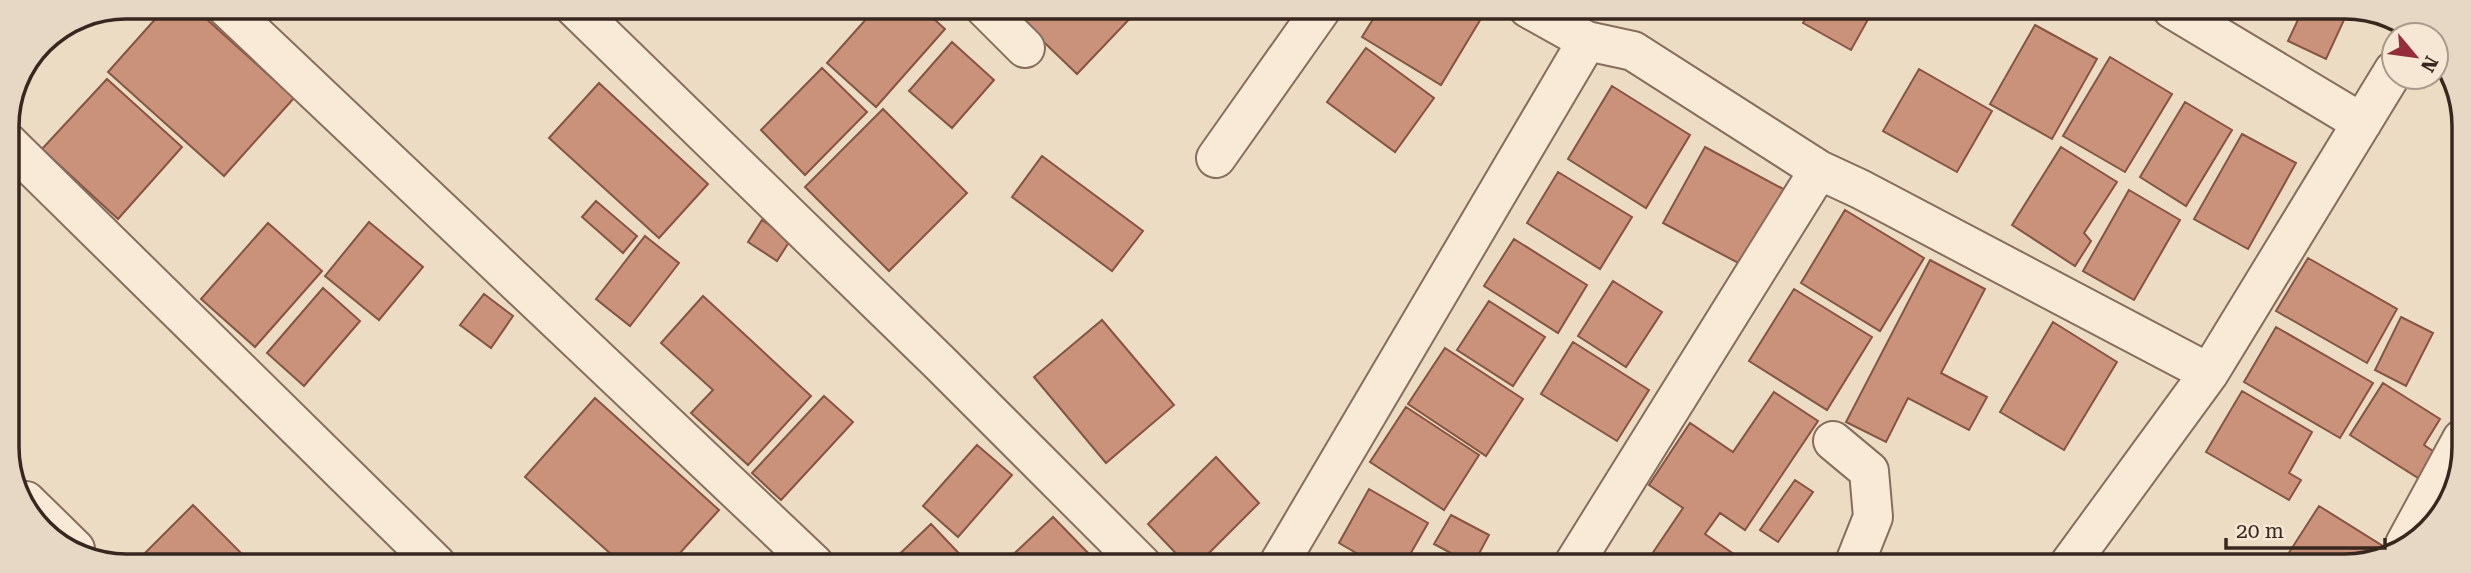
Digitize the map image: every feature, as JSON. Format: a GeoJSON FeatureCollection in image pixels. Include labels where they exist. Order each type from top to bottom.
{"type":"FeatureCollection","features":[{"type":"Feature","properties":{"kind":"street"},"geometry":{"type":"LineString","coordinates":[[239,19],[803,554]]}},
{"type":"Feature","properties":{"kind":"street"},"geometry":{"type":"LineString","coordinates":[[585,19],[1131,554]]}},
{"type":"Feature","properties":{"kind":"street"},"geometry":{"type":"LineString","coordinates":[[996,19],[1025,48]]}},
{"type":"Feature","properties":{"kind":"street"},"geometry":{"type":"LineString","coordinates":[[1216,158],[1314,19]]}},
{"type":"Feature","properties":{"kind":"street"},"geometry":{"type":"LineString","coordinates":[[1548,19],[1587,41],[1633,51],[1819,170],[2209,373]]}},
{"type":"Feature","properties":{"kind":"street"},"geometry":{"type":"LineString","coordinates":[[2189,19],[2362,124]]}},
{"type":"Feature","properties":{"kind":"street"},"geometry":{"type":"LineString","coordinates":[[1284,554],[1587,41]]}},
{"type":"Feature","properties":{"kind":"street"},"geometry":{"type":"LineString","coordinates":[[2077,554],[2209,373],[2382,91]]}},
{"type":"Feature","properties":{"kind":"street"},"geometry":{"type":"LineString","coordinates":[[19,154],[426,554]]}},
{"type":"Feature","properties":{"kind":"street"},"geometry":{"type":"LineString","coordinates":[[1580,554],[1819,170]]}},
{"type":"Feature","properties":{"kind":"street"},"geometry":{"type":"LineString","coordinates":[[1833,441],[1869,471],[1873,517],[1858,554]]}},
{"type":"Feature","properties":{"kind":"street"},"geometry":{"type":"LineString","coordinates":[[2414,528],[2451,460]]}},
{"type":"Feature","properties":{"kind":"building"},"geometry":{"type":"Polygon","coordinates":[[[155,19],[206,19],[294,98],[224,176],[108,72],[155,19]]]}},
{"type":"Feature","properties":{"kind":"building"},"geometry":{"type":"Polygon","coordinates":[[[866,19],[934,19],[945,29],[876,107],[827,63],[866,19]]]}},
{"type":"Feature","properties":{"kind":"building"},"geometry":{"type":"Polygon","coordinates":[[[1026,19],[1129,19],[1077,74],[1023,22],[1026,19]]]}},
{"type":"Feature","properties":{"kind":"building"},"geometry":{"type":"Polygon","coordinates":[[[1373,19],[1481,19],[1441,85],[1362,37],[1373,19]]]}},
{"type":"Feature","properties":{"kind":"building"},"geometry":{"type":"Polygon","coordinates":[[[1806,19],[1868,19],[1851,50],[1803,23],[1806,19]]]}},
{"type":"Feature","properties":{"kind":"building"},"geometry":{"type":"Polygon","coordinates":[[[2298,19],[2344,19],[2326,59],[2288,41],[2298,19]]]}},
{"type":"Feature","properties":{"kind":"building"},"geometry":{"type":"Polygon","coordinates":[[[2035,25],[2097,59],[2052,139],[1990,104],[2035,25]]]}},
{"type":"Feature","properties":{"kind":"building"},"geometry":{"type":"Polygon","coordinates":[[[952,42],[994,80],[952,128],[909,91],[952,42]]]}},
{"type":"Feature","properties":{"kind":"building"},"geometry":{"type":"Polygon","coordinates":[[[1366,48],[1434,98],[1395,152],[1327,102],[1366,48]]]}},
{"type":"Feature","properties":{"kind":"building"},"geometry":{"type":"Polygon","coordinates":[[[2110,57],[2172,94],[2125,172],[2063,136],[2110,57]]]}},
{"type":"Feature","properties":{"kind":"building"},"geometry":{"type":"Polygon","coordinates":[[[822,68],[867,112],[805,175],[761,130],[822,68]]]}},
{"type":"Feature","properties":{"kind":"building"},"geometry":{"type":"Polygon","coordinates":[[[1919,69],[1992,111],[1957,172],[1883,131],[1919,69]]]}},
{"type":"Feature","properties":{"kind":"building"},"geometry":{"type":"Polygon","coordinates":[[[107,79],[182,147],[118,219],[42,149],[107,79]]]}},
{"type":"Feature","properties":{"kind":"building"},"geometry":{"type":"Polygon","coordinates":[[[599,83],[708,184],[659,238],[549,138],[599,83]]]}},
{"type":"Feature","properties":{"kind":"building"},"geometry":{"type":"Polygon","coordinates":[[[1612,86],[1690,135],[1646,208],[1568,159],[1612,86]]]}},
{"type":"Feature","properties":{"kind":"building"},"geometry":{"type":"Polygon","coordinates":[[[2185,102],[2232,130],[2186,206],[2140,177],[2185,102]]]}},
{"type":"Feature","properties":{"kind":"building"},"geometry":{"type":"Polygon","coordinates":[[[883,109],[967,193],[889,271],[805,187],[883,109]]]}},
{"type":"Feature","properties":{"kind":"building"},"geometry":{"type":"Polygon","coordinates":[[[2242,134],[2296,163],[2248,249],[2194,219],[2242,134]]]}},
{"type":"Feature","properties":{"kind":"building"},"geometry":{"type":"Polygon","coordinates":[[[1705,147],[1785,190],[1744,266],[1663,223],[1705,147]]]}},
{"type":"Feature","properties":{"kind":"building"},"geometry":{"type":"Polygon","coordinates":[[[2061,147],[2117,182],[2084,233],[2091,241],[2075,266],[2012,225],[2061,147]]]}},
{"type":"Feature","properties":{"kind":"building"},"geometry":{"type":"Polygon","coordinates":[[[1042,156],[1143,231],[1112,271],[1012,197],[1042,156]]]}},
{"type":"Feature","properties":{"kind":"building"},"geometry":{"type":"Polygon","coordinates":[[[1558,172],[1632,217],[1600,269],[1527,223],[1558,172]]]}},
{"type":"Feature","properties":{"kind":"building"},"geometry":{"type":"Polygon","coordinates":[[[2129,190],[2180,220],[2134,300],[2083,271],[2129,190]]]}},
{"type":"Feature","properties":{"kind":"building"},"geometry":{"type":"Polygon","coordinates":[[[596,201],[637,236],[623,253],[582,217],[596,201]]]}},
{"type":"Feature","properties":{"kind":"building"},"geometry":{"type":"Polygon","coordinates":[[[1845,210],[1924,258],[1880,331],[1801,283],[1845,210]]]}},
{"type":"Feature","properties":{"kind":"building"},"geometry":{"type":"Polygon","coordinates":[[[762,220],[791,239],[777,261],[748,242],[762,220]]]}},
{"type":"Feature","properties":{"kind":"building"},"geometry":{"type":"Polygon","coordinates":[[[369,222],[423,267],[379,320],[325,276],[369,222]]]}},
{"type":"Feature","properties":{"kind":"building"},"geometry":{"type":"Polygon","coordinates":[[[268,223],[322,271],[255,347],[201,299],[268,223]]]}},
{"type":"Feature","properties":{"kind":"building"},"geometry":{"type":"Polygon","coordinates":[[[645,236],[679,263],[630,326],[596,299],[645,236]]]}},
{"type":"Feature","properties":{"kind":"building"},"geometry":{"type":"Polygon","coordinates":[[[1514,239],[1587,285],[1558,333],[1484,286],[1514,239]]]}},
{"type":"Feature","properties":{"kind":"building"},"geometry":{"type":"Polygon","coordinates":[[[2308,258],[2397,309],[2367,363],[2276,311],[2308,258]]]}},
{"type":"Feature","properties":{"kind":"building"},"geometry":{"type":"Polygon","coordinates":[[[1930,260],[1985,289],[1941,373],[1987,397],[1969,430],[1908,398],[1886,442],[1846,422],[1930,260]]]}},
{"type":"Feature","properties":{"kind":"building"},"geometry":{"type":"Polygon","coordinates":[[[1613,281],[1662,312],[1626,367],[1578,336],[1613,281]]]}},
{"type":"Feature","properties":{"kind":"building"},"geometry":{"type":"Polygon","coordinates":[[[323,288],[360,321],[304,386],[267,353],[323,288]]]}},
{"type":"Feature","properties":{"kind":"building"},"geometry":{"type":"Polygon","coordinates":[[[1794,289],[1872,337],[1827,410],[1749,361],[1794,289]]]}},
{"type":"Feature","properties":{"kind":"building"},"geometry":{"type":"Polygon","coordinates":[[[484,294],[513,316],[491,348],[460,325],[484,294]]]}},
{"type":"Feature","properties":{"kind":"building"},"geometry":{"type":"Polygon","coordinates":[[[703,296],[811,396],[748,465],[691,413],[713,390],[661,343],[703,296]]]}},
{"type":"Feature","properties":{"kind":"building"},"geometry":{"type":"Polygon","coordinates":[[[1489,301],[1545,337],[1513,386],[1457,350],[1489,301]]]}},
{"type":"Feature","properties":{"kind":"building"},"geometry":{"type":"Polygon","coordinates":[[[2401,317],[2433,333],[2406,386],[2375,370],[2401,317]]]}},
{"type":"Feature","properties":{"kind":"building"},"geometry":{"type":"Polygon","coordinates":[[[1102,320],[1174,405],[1106,463],[1034,377],[1102,320]]]}},
{"type":"Feature","properties":{"kind":"building"},"geometry":{"type":"Polygon","coordinates":[[[2053,322],[2117,362],[2064,450],[2000,412],[2053,322]]]}},
{"type":"Feature","properties":{"kind":"building"},"geometry":{"type":"Polygon","coordinates":[[[2276,327],[2373,383],[2340,438],[2244,382],[2276,327]]]}},
{"type":"Feature","properties":{"kind":"building"},"geometry":{"type":"Polygon","coordinates":[[[1573,342],[1649,390],[1617,441],[1541,394],[1573,342]]]}},
{"type":"Feature","properties":{"kind":"building"},"geometry":{"type":"Polygon","coordinates":[[[1445,348],[1523,399],[1486,456],[1408,404],[1445,348]]]}},
{"type":"Feature","properties":{"kind":"building"},"geometry":{"type":"Polygon","coordinates":[[[2383,383],[2440,419],[2424,445],[2442,457],[2426,483],[2350,435],[2383,383]]]}},
{"type":"Feature","properties":{"kind":"building"},"geometry":{"type":"Polygon","coordinates":[[[2242,391],[2312,432],[2289,473],[2301,480],[2289,500],[2206,452],[2242,391]]]}},
{"type":"Feature","properties":{"kind":"building"},"geometry":{"type":"Polygon","coordinates":[[[1774,392],[1818,421],[1745,530],[1720,513],[1705,534],[1734,554],[1652,554],[1683,508],[1649,485],[1690,423],[1733,452],[1774,392]]]}},
{"type":"Feature","properties":{"kind":"building"},"geometry":{"type":"Polygon","coordinates":[[[824,396],[853,422],[781,500],[752,473],[824,396]]]}},
{"type":"Feature","properties":{"kind":"building"},"geometry":{"type":"Polygon","coordinates":[[[595,398],[719,510],[679,554],[611,554],[525,477],[595,398]]]}},
{"type":"Feature","properties":{"kind":"building"},"geometry":{"type":"Polygon","coordinates":[[[1406,407],[1479,455],[1444,510],[1370,462],[1406,407]]]}},
{"type":"Feature","properties":{"kind":"building"},"geometry":{"type":"Polygon","coordinates":[[[977,445],[1012,475],[958,537],[923,506],[977,445]]]}},
{"type":"Feature","properties":{"kind":"building"},"geometry":{"type":"Polygon","coordinates":[[[1216,457],[1259,503],[1208,554],[1177,554],[1148,524],[1216,457]]]}},
{"type":"Feature","properties":{"kind":"building"},"geometry":{"type":"Polygon","coordinates":[[[1795,480],[1813,492],[1778,542],[1760,530],[1795,480]]]}},
{"type":"Feature","properties":{"kind":"building"},"geometry":{"type":"Polygon","coordinates":[[[1369,489],[1428,523],[1410,554],[1358,554],[1339,543],[1369,489]]]}},
{"type":"Feature","properties":{"kind":"building"},"geometry":{"type":"Polygon","coordinates":[[[193,505],[242,554],[144,554],[193,505]]]}},
{"type":"Feature","properties":{"kind":"building"},"geometry":{"type":"Polygon","coordinates":[[[2319,506],[2384,547],[2352,554],[2288,554],[2319,506]]]}},
{"type":"Feature","properties":{"kind":"building"},"geometry":{"type":"Polygon","coordinates":[[[1451,515],[1489,535],[1479,554],[1453,554],[1434,544],[1451,515]]]}},
{"type":"Feature","properties":{"kind":"building"},"geometry":{"type":"Polygon","coordinates":[[[1053,517],[1089,554],[1014,554],[1053,517]]]}},
{"type":"Feature","properties":{"kind":"building"},"geometry":{"type":"Polygon","coordinates":[[[931,524],[960,554],[900,554],[931,524]]]}}]}
